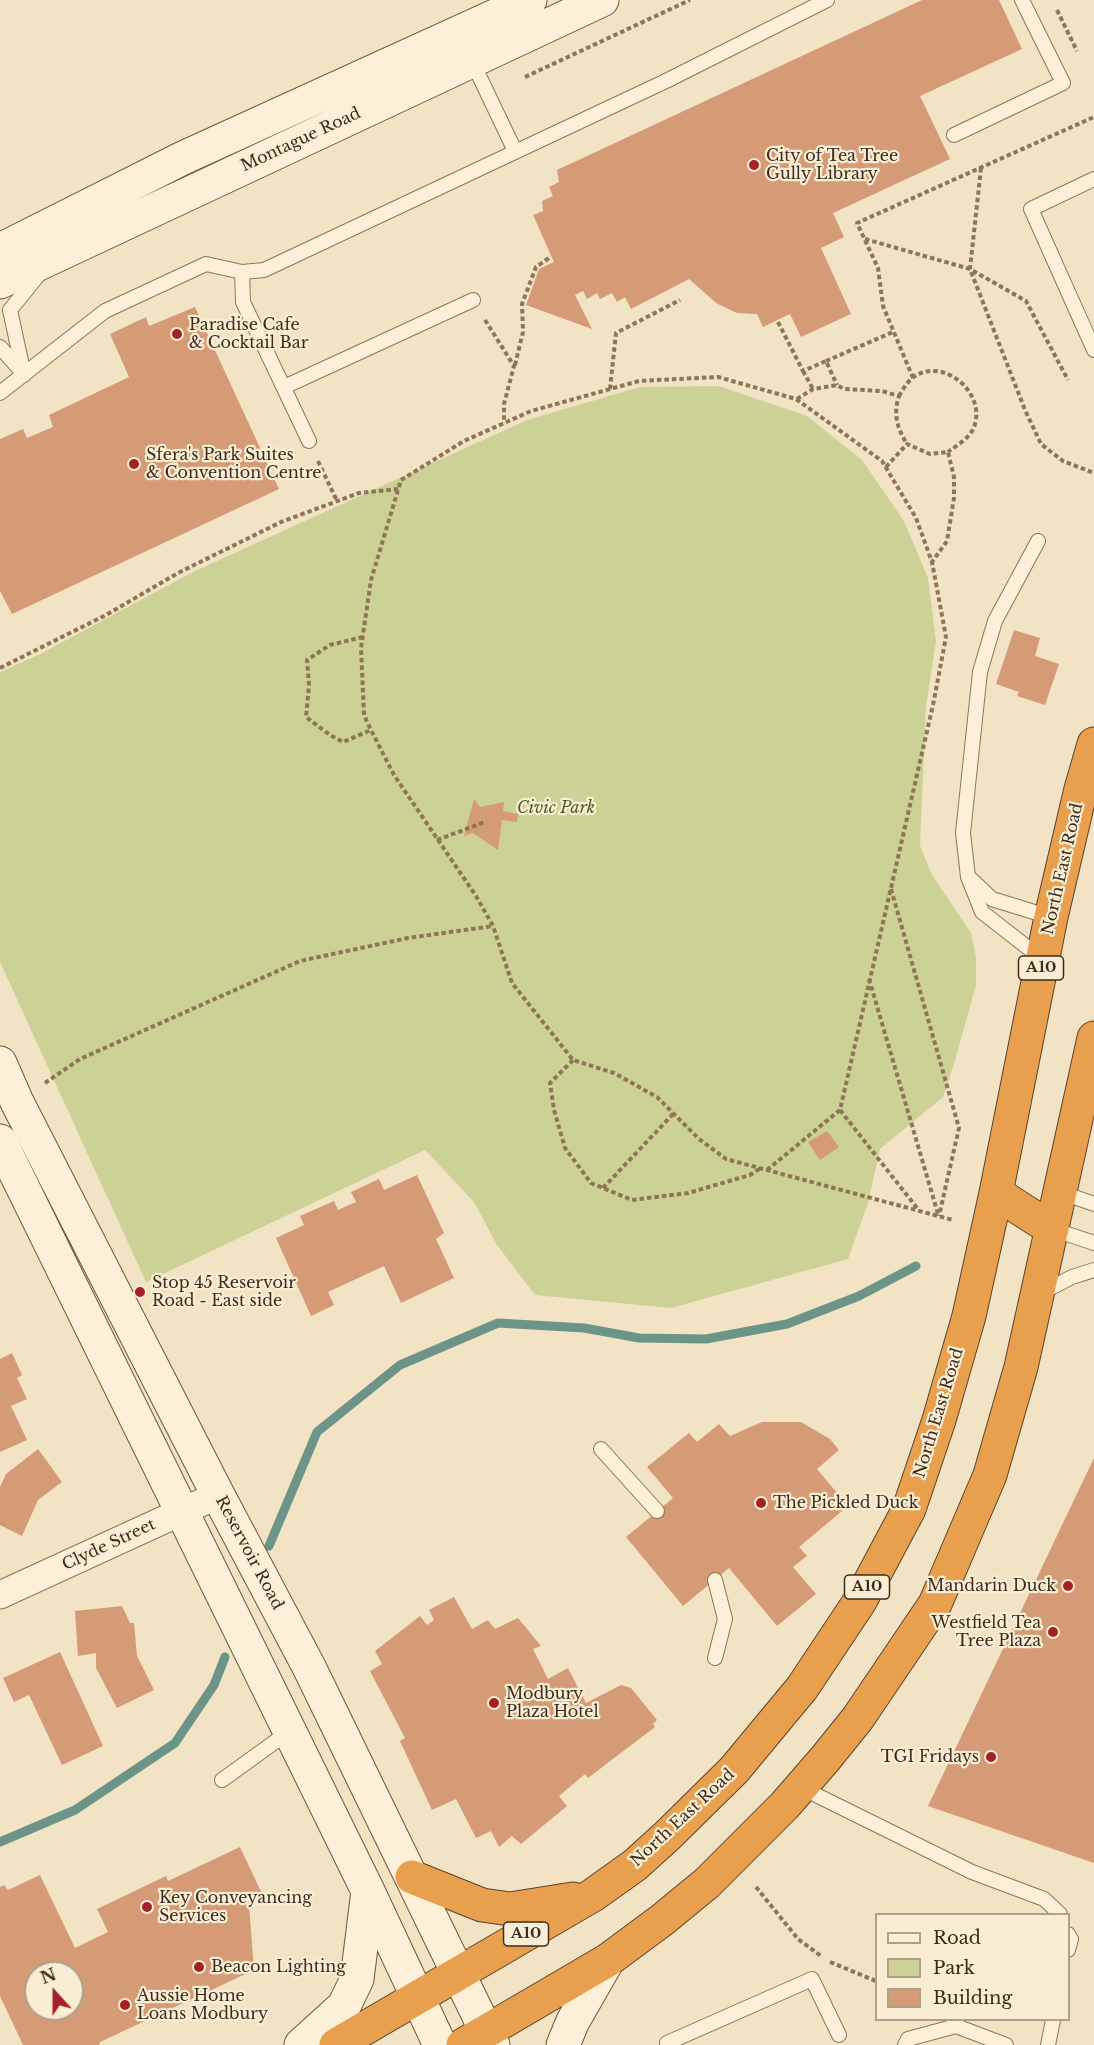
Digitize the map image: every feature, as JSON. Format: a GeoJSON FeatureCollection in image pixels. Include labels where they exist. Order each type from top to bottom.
{"type":"FeatureCollection","features":[{"type":"Feature","properties":{"kind":"highway","name":"North East Road"},"geometry":{"type":"LineString","coordinates":[[336,2045],[593,1895],[634,1865],[734,1770],[802,1688],[860,1601],[909,1509],[939,1420],[969,1316],[1051,917],[1094,744]]}},
{"type":"Feature","properties":{"kind":"highway"},"geometry":{"type":"LineString","coordinates":[[481,2040],[608,1960],[707,1883],[801,1787],[858,1718],[935,1604],[990,1475],[1021,1367],[1091,1050]]}},
{"type":"Feature","properties":{"kind":"highway"},"geometry":{"type":"LineString","coordinates":[[996,1193],[1060,1192]]}},
{"type":"Feature","properties":{"kind":"highway"},"geometry":{"type":"LineString","coordinates":[[996,1193],[1052,1229]]}},
{"type":"Feature","properties":{"kind":"highway"},"geometry":{"type":"LineString","coordinates":[[412,1877],[482,1905],[510,1909],[593,1895]]}},
{"type":"Feature","properties":{"kind":"main road","name":"Montague Road"},"geometry":{"type":"LineString","coordinates":[[0,282],[466,45],[530,0]]}},
{"type":"Feature","properties":{"kind":"main road","name":"Montague Road"},"geometry":{"type":"LineString","coordinates":[[0,250],[183,158],[466,45],[602,0]]}},
{"type":"Feature","properties":{"kind":"main road","name":"Reservoir Road"},"geometry":{"type":"LineString","coordinates":[[0,1063],[8,1106],[309,1667],[458,1974],[481,2040]]}},
{"type":"Feature","properties":{"kind":"main road"},"geometry":{"type":"LineString","coordinates":[[0,1141],[368,1891],[440,2045]]}},
{"type":"Feature","properties":{"kind":"main road"},"geometry":{"type":"LineString","coordinates":[[301,2045],[344,2006],[357,1979],[368,1891]]}},
{"type":"Feature","properties":{"kind":"main road"},"geometry":{"type":"LineString","coordinates":[[563,2045],[573,2021],[608,1960]]}},
{"type":"Feature","properties":{"kind":"street","name":"Clyde Street"},"geometry":{"type":"LineString","coordinates":[[0,1595],[218,1495]]}},
{"type":"Feature","properties":{"kind":"lane"},"geometry":{"type":"LineString","coordinates":[[0,393],[105,311],[206,264],[242,272],[264,270],[666,81],[827,0]]}},
{"type":"Feature","properties":{"kind":"lane"},"geometry":{"type":"LineString","coordinates":[[954,135],[1063,83],[1022,0]]}},
{"type":"Feature","properties":{"kind":"lane"},"geometry":{"type":"LineString","coordinates":[[466,45],[515,151]]}},
{"type":"Feature","properties":{"kind":"lane"},"geometry":{"type":"LineString","coordinates":[[1094,179],[1031,209],[1094,350]]}},
{"type":"Feature","properties":{"kind":"lane"},"geometry":{"type":"LineString","coordinates":[[24,375],[10,310],[54,255]]}},
{"type":"Feature","properties":{"kind":"lane"},"geometry":{"type":"LineString","coordinates":[[242,272],[243,302],[309,441]]}},
{"type":"Feature","properties":{"kind":"lane"},"geometry":{"type":"LineString","coordinates":[[284,387],[473,300]]}},
{"type":"Feature","properties":{"kind":"lane"},"geometry":{"type":"LineString","coordinates":[[0,347],[24,375]]}},
{"type":"Feature","properties":{"kind":"lane"},"geometry":{"type":"LineString","coordinates":[[1038,541],[995,621],[980,672],[963,833],[968,877],[982,912],[1043,959]]}},
{"type":"Feature","properties":{"kind":"lane"},"geometry":{"type":"LineString","coordinates":[[968,877],[992,899],[1051,917]]}},
{"type":"Feature","properties":{"kind":"lane"},"geometry":{"type":"LineString","coordinates":[[1091,1050],[1094,1106]]}},
{"type":"Feature","properties":{"kind":"lane"},"geometry":{"type":"LineString","coordinates":[[1060,1192],[1094,1204]]}},
{"type":"Feature","properties":{"kind":"lane"},"geometry":{"type":"LineString","coordinates":[[1052,1229],[1094,1243]]}},
{"type":"Feature","properties":{"kind":"lane"},"geometry":{"type":"LineString","coordinates":[[1037,1296],[1072,1277],[1094,1270]]}},
{"type":"Feature","properties":{"kind":"lane"},"geometry":{"type":"LineString","coordinates":[[601,1449],[657,1511]]}},
{"type":"Feature","properties":{"kind":"lane"},"geometry":{"type":"LineString","coordinates":[[715,1580],[725,1619],[715,1658]]}},
{"type":"Feature","properties":{"kind":"lane"},"geometry":{"type":"LineString","coordinates":[[222,1780],[290,1731]]}},
{"type":"Feature","properties":{"kind":"lane"},"geometry":{"type":"LineString","coordinates":[[801,1787],[972,1872],[1044,1899],[1059,1913]]}},
{"type":"Feature","properties":{"kind":"lane"},"geometry":{"type":"LineString","coordinates":[[667,2045],[812,1979],[838,2035]]}},
{"type":"Feature","properties":{"kind":"lane"},"geometry":{"type":"LineString","coordinates":[[1048,2045],[1053,2021]]}},
{"type":"Feature","properties":{"kind":"lane"},"geometry":{"type":"LineString","coordinates":[[905,2045],[908,2039],[956,2026],[1006,2045]]}},
{"type":"Feature","properties":{"kind":"path"},"geometry":{"type":"LineString","coordinates":[[525,77],[690,0]]}},
{"type":"Feature","properties":{"kind":"path"},"geometry":{"type":"LineString","coordinates":[[1057,10],[1077,51]]}},
{"type":"Feature","properties":{"kind":"path"},"geometry":{"type":"LineString","coordinates":[[913,378],[883,306],[878,268],[857,222],[1094,117]]}},
{"type":"Feature","properties":{"kind":"path"},"geometry":{"type":"LineString","coordinates":[[981,168],[970,269],[1025,410],[1041,444],[1063,461],[1094,473]]}},
{"type":"Feature","properties":{"kind":"path"},"geometry":{"type":"LineString","coordinates":[[865,239],[970,269],[1026,301],[1068,380]]}},
{"type":"Feature","properties":{"kind":"path"},"geometry":{"type":"LineString","coordinates":[[504,423],[504,404],[523,332],[522,304],[536,267],[549,258]]}},
{"type":"Feature","properties":{"kind":"path"},"geometry":{"type":"LineString","coordinates":[[473,300],[514,366]]}},
{"type":"Feature","properties":{"kind":"path"},"geometry":{"type":"LineString","coordinates":[[610,389],[616,333],[680,300]]}},
{"type":"Feature","properties":{"kind":"path"},"geometry":{"type":"LineString","coordinates":[[778,322],[813,390]]}},
{"type":"Feature","properties":{"kind":"path"},"geometry":{"type":"LineString","coordinates":[[803,371],[893,332]]}},
{"type":"Feature","properties":{"kind":"path"},"geometry":{"type":"LineString","coordinates":[[826,361],[837,385],[844,389],[882,391],[899,396]]}},
{"type":"Feature","properties":{"kind":"path"},"geometry":{"type":"LineString","coordinates":[[938,370],[956,377],[969,389],[975,409],[975,426],[964,441],[948,452],[930,454],[907,444],[896,420],[895,407],[899,396],[907,383],[920,373],[938,370]]}},
{"type":"Feature","properties":{"kind":"path"},"geometry":{"type":"LineString","coordinates":[[573,1060],[550,1083],[554,1110],[566,1148],[591,1183],[632,1200],[688,1193],[765,1169],[840,1110],[933,705],[946,637],[932,562],[916,518],[886,467],[882,461],[796,399],[718,377],[639,381],[531,411],[464,441],[400,480],[371,580],[361,648],[364,715],[394,775],[476,896],[493,926],[512,984],[573,1060],[614,1073],[657,1097],[699,1139],[726,1159],[765,1169],[918,1209],[953,1220]]}},
{"type":"Feature","properties":{"kind":"path"},"geometry":{"type":"LineString","coordinates":[[796,399],[813,390],[837,385]]}},
{"type":"Feature","properties":{"kind":"path"},"geometry":{"type":"LineString","coordinates":[[309,441],[337,501]]}},
{"type":"Feature","properties":{"kind":"path"},"geometry":{"type":"LineString","coordinates":[[886,467],[907,444]]}},
{"type":"Feature","properties":{"kind":"path"},"geometry":{"type":"LineString","coordinates":[[932,562],[947,541],[954,498],[954,477],[948,452]]}},
{"type":"Feature","properties":{"kind":"path"},"geometry":{"type":"LineString","coordinates":[[0,668],[106,615],[209,558],[281,522],[359,493],[398,489]]}},
{"type":"Feature","properties":{"kind":"path"},"geometry":{"type":"LineString","coordinates":[[363,637],[330,645],[307,660],[309,685],[306,717],[343,742],[371,730]]}},
{"type":"Feature","properties":{"kind":"path"},"geometry":{"type":"LineString","coordinates":[[437,840],[485,822]]}},
{"type":"Feature","properties":{"kind":"path"},"geometry":{"type":"LineString","coordinates":[[891,887],[959,1128],[939,1216]]}},
{"type":"Feature","properties":{"kind":"path"},"geometry":{"type":"LineString","coordinates":[[8,1106],[80,1059],[300,961],[408,938],[493,926]]}},
{"type":"Feature","properties":{"kind":"path"},"geometry":{"type":"LineString","coordinates":[[869,978],[939,1216]]}},
{"type":"Feature","properties":{"kind":"path"},"geometry":{"type":"LineString","coordinates":[[840,1110],[918,1209]]}},
{"type":"Feature","properties":{"kind":"path"},"geometry":{"type":"LineString","coordinates":[[603,1188],[674,1113]]}},
{"type":"Feature","properties":{"kind":"path"},"geometry":{"type":"LineString","coordinates":[[756,1887],[798,1939],[831,1963],[875,1981]]}},
{"type":"Feature","properties":{"kind":"green space","name":"Civic Park"},"geometry":{"type":"Polygon","coordinates":[[[719,386],[807,416],[862,460],[904,521],[928,578],[936,641],[926,706],[920,846],[932,875],[971,933],[976,957],[976,985],[943,1097],[880,1149],[868,1203],[848,1259],[671,1308],[535,1295],[497,1245],[474,1202],[425,1150],[146,1282],[0,962],[0,672],[40,654],[195,571],[527,420],[640,387],[719,386]]]}},
{"type":"Feature","properties":{"kind":"building","name":"City of Tea Tree Gully Library"},"geometry":{"type":"Polygon","coordinates":[[[922,0],[999,0],[1022,49],[920,96],[950,159],[833,213],[844,237],[821,248],[851,314],[801,337],[790,314],[763,327],[757,314],[737,313],[716,303],[689,279],[631,309],[625,297],[617,302],[612,293],[600,299],[597,293],[587,299],[583,291],[575,295],[592,329],[526,305],[539,269],[554,262],[533,215],[543,211],[542,201],[553,196],[549,187],[559,182],[557,170],[922,0]]]}},
{"type":"Feature","properties":{"kind":"building","name":"Sfera's Park Suites & Convention Centre"},"geometry":{"type":"Polygon","coordinates":[[[195,307],[279,489],[12,614],[0,591],[0,439],[23,429],[27,438],[53,427],[49,415],[129,377],[110,334],[146,317],[149,326],[195,307]]]}},
{"type":"Feature","properties":{"kind":"building"},"geometry":{"type":"Polygon","coordinates":[[[1014,630],[1040,638],[1035,656],[1059,664],[1045,705],[1017,696],[1019,692],[996,684],[1014,630]]]}},
{"type":"Feature","properties":{"kind":"building"},"geometry":{"type":"Polygon","coordinates":[[[474,799],[480,807],[504,802],[503,811],[518,814],[517,822],[502,820],[498,850],[473,833],[464,836],[474,799]]]}},
{"type":"Feature","properties":{"kind":"building"},"geometry":{"type":"Polygon","coordinates":[[[827,1131],[839,1147],[820,1160],[808,1142],[827,1131]]]}},
{"type":"Feature","properties":{"kind":"building"},"geometry":{"type":"Polygon","coordinates":[[[417,1175],[444,1233],[436,1239],[454,1278],[401,1303],[384,1266],[328,1292],[334,1305],[311,1316],[276,1238],[304,1225],[300,1216],[334,1201],[338,1210],[356,1202],[351,1192],[379,1179],[384,1190],[417,1175]]]}},
{"type":"Feature","properties":{"kind":"building"},"geometry":{"type":"Polygon","coordinates":[[[12,1353],[22,1375],[17,1378],[27,1399],[11,1406],[27,1440],[0,1452],[0,1359],[12,1353]]]}},
{"type":"Feature","properties":{"kind":"building"},"geometry":{"type":"Polygon","coordinates":[[[762,1422],[801,1422],[830,1439],[839,1450],[817,1469],[848,1506],[799,1547],[807,1556],[793,1567],[816,1594],[777,1626],[729,1568],[683,1606],[626,1537],[673,1498],[647,1467],[689,1433],[697,1442],[719,1424],[730,1436],[762,1422]]]}},
{"type":"Feature","properties":{"kind":"building"},"geometry":{"type":"Polygon","coordinates":[[[38,1449],[62,1482],[38,1500],[22,1536],[0,1525],[0,1487],[6,1474],[38,1449]]]}},
{"type":"Feature","properties":{"kind":"building","name":"Westfield Tea Tree Plaza"},"geometry":{"type":"Polygon","coordinates":[[[1094,1458],[1094,1863],[928,1806],[1094,1458]]]}},
{"type":"Feature","properties":{"kind":"building"},"geometry":{"type":"Polygon","coordinates":[[[454,1597],[472,1629],[488,1620],[495,1629],[518,1618],[541,1646],[533,1649],[548,1679],[568,1668],[586,1703],[621,1685],[631,1688],[657,1720],[653,1724],[655,1727],[588,1778],[585,1774],[559,1796],[567,1806],[521,1844],[512,1836],[499,1847],[491,1831],[476,1838],[456,1799],[432,1810],[400,1741],[405,1738],[370,1671],[382,1664],[375,1651],[420,1616],[427,1625],[434,1620],[429,1610],[454,1597]]]}},
{"type":"Feature","properties":{"kind":"building"},"geometry":{"type":"Polygon","coordinates":[[[122,1606],[130,1623],[134,1623],[137,1656],[154,1690],[117,1708],[96,1668],[96,1653],[78,1656],[75,1611],[122,1606]]]}},
{"type":"Feature","properties":{"kind":"building"},"geometry":{"type":"Polygon","coordinates":[[[60,1652],[103,1746],[62,1765],[29,1695],[14,1702],[3,1678],[60,1652]]]}},
{"type":"Feature","properties":{"kind":"building"},"geometry":{"type":"Polygon","coordinates":[[[240,1847],[264,1898],[249,1905],[254,1970],[100,2042],[99,2045],[23,2045],[0,1996],[0,1887],[4,1885],[8,1890],[40,1875],[75,1948],[108,1932],[97,1909],[166,1876],[168,1881],[240,1847]]]}},
{"type":"Feature","properties":{"kind":"waterway"},"geometry":{"type":"LineString","coordinates":[[269,1546],[317,1432],[400,1365],[498,1323],[584,1328],[639,1338],[706,1339],[787,1324],[859,1296],[916,1266]]}},
{"type":"Feature","properties":{"kind":"waterway"},"geometry":{"type":"LineString","coordinates":[[0,1842],[75,1810],[175,1743],[214,1685],[225,1657]]}},
{"type":"Feature","properties":{"kind":"place","name":"City of Tea Tree Gully Library"},"geometry":{"type":"Point","coordinates":[754,165]}},
{"type":"Feature","properties":{"kind":"place","name":"Paradise Cafe & Cocktail Bar"},"geometry":{"type":"Point","coordinates":[177,334]}},
{"type":"Feature","properties":{"kind":"place","name":"Sfera's Park Suites & Convention Centre"},"geometry":{"type":"Point","coordinates":[134,464]}},
{"type":"Feature","properties":{"kind":"place","name":"Stop 45 Reservoir Road - East side"},"geometry":{"type":"Point","coordinates":[140,1292]}},
{"type":"Feature","properties":{"kind":"place","name":"The Pickled Duck"},"geometry":{"type":"Point","coordinates":[761,1503]}},
{"type":"Feature","properties":{"kind":"place","name":"Mandarin Duck"},"geometry":{"type":"Point","coordinates":[1068,1586]}},
{"type":"Feature","properties":{"kind":"place","name":"Westfield Tea Tree Plaza"},"geometry":{"type":"Point","coordinates":[1053,1632]}},
{"type":"Feature","properties":{"kind":"place","name":"Modbury Plaza Hotel"},"geometry":{"type":"Point","coordinates":[494,1703]}},
{"type":"Feature","properties":{"kind":"place","name":"TGI Fridays"},"geometry":{"type":"Point","coordinates":[991,1757]}},
{"type":"Feature","properties":{"kind":"place","name":"Key Conveyancing Services"},"geometry":{"type":"Point","coordinates":[147,1907]}},
{"type":"Feature","properties":{"kind":"place","name":"Beacon Lighting"},"geometry":{"type":"Point","coordinates":[199,1967]}},
{"type":"Feature","properties":{"kind":"place","name":"Aussie Home Loans Modbury"},"geometry":{"type":"Point","coordinates":[125,2005]}}]}
